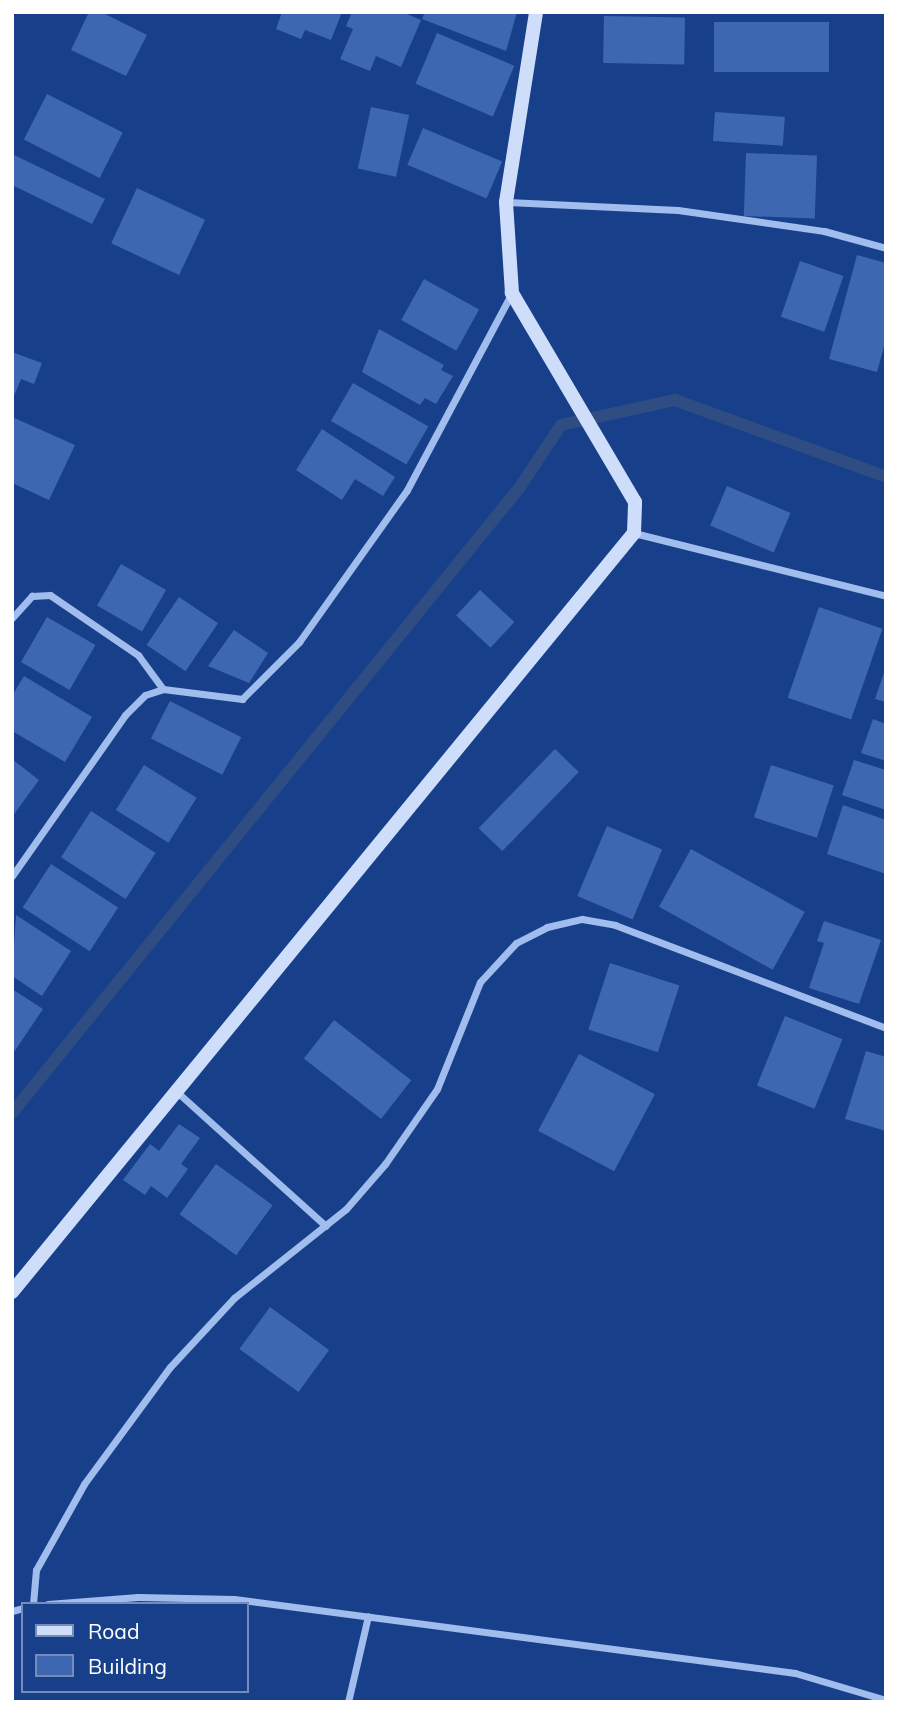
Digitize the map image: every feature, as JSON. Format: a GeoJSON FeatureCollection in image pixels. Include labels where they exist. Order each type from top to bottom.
{"type":"FeatureCollection","features":[{"type":"Feature","properties":{"kind":"street"},"geometry":{"type":"LineString","coordinates":[[12,1292],[634,533],[635,502],[601,437],[578,406],[512,293],[506,202],[536,12]]}},
{"type":"Feature","properties":{"kind":"street"},"geometry":{"type":"LineString","coordinates":[[506,202],[678,210],[824,231],[886,248]]}},
{"type":"Feature","properties":{"kind":"street"},"geometry":{"type":"LineString","coordinates":[[12,876],[125,715],[145,695],[163,689],[226,700],[242,699],[259,688],[352,572],[407,490],[512,293]]}},
{"type":"Feature","properties":{"kind":"street"},"geometry":{"type":"LineString","coordinates":[[634,533],[886,596]]}},
{"type":"Feature","properties":{"kind":"street"},"geometry":{"type":"LineString","coordinates":[[12,618],[32,596],[50,595],[67,603],[138,655],[163,689]]}},
{"type":"Feature","properties":{"kind":"street"},"geometry":{"type":"LineString","coordinates":[[33,1602],[36,1570],[56,1525],[170,1367],[234,1298],[326,1226],[385,1164],[437,1089],[480,982],[516,943],[547,927],[582,919],[615,925],[886,1028]]}},
{"type":"Feature","properties":{"kind":"street"},"geometry":{"type":"LineString","coordinates":[[176,1091],[326,1226]]}},
{"type":"Feature","properties":{"kind":"street"},"geometry":{"type":"LineString","coordinates":[[74,1602],[138,1597],[234,1599],[795,1673],[886,1700]]}},
{"type":"Feature","properties":{"kind":"street"},"geometry":{"type":"LineString","coordinates":[[348,1702],[368,1616]]}},
{"type":"Feature","properties":{"kind":"building"},"geometry":{"type":"Polygon","coordinates":[[[89,12],[101,12],[147,35],[126,76],[71,50],[89,12]]]}},
{"type":"Feature","properties":{"kind":"building"},"geometry":{"type":"Polygon","coordinates":[[[282,12],[342,12],[331,40],[305,30],[301,39],[276,29],[282,12]]]}},
{"type":"Feature","properties":{"kind":"building"},"geometry":{"type":"Polygon","coordinates":[[[352,12],[402,12],[421,20],[401,67],[376,56],[370,71],[340,59],[353,29],[346,26],[352,12]]]}},
{"type":"Feature","properties":{"kind":"building"},"geometry":{"type":"Polygon","coordinates":[[[425,12],[517,12],[506,51],[422,19],[425,12]]]}},
{"type":"Feature","properties":{"kind":"building"},"geometry":{"type":"Polygon","coordinates":[[[604,16],[685,17],[684,64],[603,63],[604,16]]]}},
{"type":"Feature","properties":{"kind":"building"},"geometry":{"type":"Polygon","coordinates":[[[714,22],[829,22],[829,72],[714,72],[714,22]]]}},
{"type":"Feature","properties":{"kind":"building"},"geometry":{"type":"Polygon","coordinates":[[[437,33],[514,66],[493,116],[416,84],[437,33]]]}},
{"type":"Feature","properties":{"kind":"building"},"geometry":{"type":"Polygon","coordinates":[[[47,94],[123,133],[100,178],[24,139],[47,94]]]}},
{"type":"Feature","properties":{"kind":"building"},"geometry":{"type":"Polygon","coordinates":[[[371,107],[409,115],[396,177],[358,169],[371,107]]]}},
{"type":"Feature","properties":{"kind":"building"},"geometry":{"type":"Polygon","coordinates":[[[715,112],[785,117],[783,146],[713,141],[715,112]]]}},
{"type":"Feature","properties":{"kind":"building"},"geometry":{"type":"Polygon","coordinates":[[[423,128],[502,162],[487,198],[407,165],[423,128]]]}},
{"type":"Feature","properties":{"kind":"building"},"geometry":{"type":"Polygon","coordinates":[[[746,153],[817,155],[815,218],[744,216],[746,153]]]}},
{"type":"Feature","properties":{"kind":"building"},"geometry":{"type":"Polygon","coordinates":[[[12,154],[105,199],[92,224],[12,185],[12,154]]]}},
{"type":"Feature","properties":{"kind":"building"},"geometry":{"type":"Polygon","coordinates":[[[137,188],[205,220],[179,275],[111,243],[137,188]]]}},
{"type":"Feature","properties":{"kind":"building"},"geometry":{"type":"Polygon","coordinates":[[[857,255],[886,263],[886,339],[877,372],[829,359],[857,255]]]}},
{"type":"Feature","properties":{"kind":"building"},"geometry":{"type":"Polygon","coordinates":[[[800,261],[843,276],[824,332],[781,317],[800,261]]]}},
{"type":"Feature","properties":{"kind":"building"},"geometry":{"type":"Polygon","coordinates":[[[424,279],[479,310],[456,351],[401,320],[424,279]]]}},
{"type":"Feature","properties":{"kind":"building"},"geometry":{"type":"Polygon","coordinates":[[[379,329],[444,365],[441,370],[453,376],[436,404],[425,398],[420,405],[362,372],[379,329]]]}},
{"type":"Feature","properties":{"kind":"building"},"geometry":{"type":"Polygon","coordinates":[[[12,352],[42,363],[34,384],[21,379],[12,401],[12,352]]]}},
{"type":"Feature","properties":{"kind":"building"},"geometry":{"type":"Polygon","coordinates":[[[353,383],[428,426],[406,465],[331,421],[353,383]]]}},
{"type":"Feature","properties":{"kind":"building"},"geometry":{"type":"Polygon","coordinates":[[[12,417],[75,445],[49,500],[12,483],[12,417]]]}},
{"type":"Feature","properties":{"kind":"building"},"geometry":{"type":"Polygon","coordinates":[[[322,429],[395,477],[383,496],[355,479],[342,500],[296,470],[322,429]]]}},
{"type":"Feature","properties":{"kind":"building"},"geometry":{"type":"Polygon","coordinates":[[[727,486],[791,513],[774,553],[710,526],[727,486]]]}},
{"type":"Feature","properties":{"kind":"building"},"geometry":{"type":"Polygon","coordinates":[[[121,564],[166,590],[142,632],[97,606],[121,564]]]}},
{"type":"Feature","properties":{"kind":"building"},"geometry":{"type":"Polygon","coordinates":[[[480,590],[514,622],[491,648],[456,616],[480,590]]]}},
{"type":"Feature","properties":{"kind":"building"},"geometry":{"type":"Polygon","coordinates":[[[179,597],[218,623],[186,671],[147,645],[179,597]]]}},
{"type":"Feature","properties":{"kind":"building"},"geometry":{"type":"Polygon","coordinates":[[[819,607],[882,629],[851,720],[788,698],[819,607]]]}},
{"type":"Feature","properties":{"kind":"building"},"geometry":{"type":"Polygon","coordinates":[[[47,617],[95,645],[69,690],[21,662],[47,617]]]}},
{"type":"Feature","properties":{"kind":"building"},"geometry":{"type":"Polygon","coordinates":[[[234,630],[268,653],[249,683],[208,666],[234,630]]]}},
{"type":"Feature","properties":{"kind":"building"},"geometry":{"type":"Polygon","coordinates":[[[886,670],[886,702],[875,699],[886,670]]]}},
{"type":"Feature","properties":{"kind":"building"},"geometry":{"type":"Polygon","coordinates":[[[24,676],[92,717],[65,762],[12,731],[12,696],[24,676]]]}},
{"type":"Feature","properties":{"kind":"building"},"geometry":{"type":"Polygon","coordinates":[[[170,701],[241,737],[222,775],[151,738],[170,701]]]}},
{"type":"Feature","properties":{"kind":"building"},"geometry":{"type":"Polygon","coordinates":[[[873,719],[886,724],[886,761],[861,753],[873,719]]]}},
{"type":"Feature","properties":{"kind":"building"},"geometry":{"type":"Polygon","coordinates":[[[555,749],[579,772],[502,851],[479,828],[555,749]]]}},
{"type":"Feature","properties":{"kind":"building"},"geometry":{"type":"Polygon","coordinates":[[[12,759],[39,780],[12,817],[12,759]]]}},
{"type":"Feature","properties":{"kind":"building"},"geometry":{"type":"Polygon","coordinates":[[[854,760],[886,770],[886,810],[842,795],[854,760]]]}},
{"type":"Feature","properties":{"kind":"building"},"geometry":{"type":"Polygon","coordinates":[[[144,765],[197,798],[168,843],[116,810],[144,765]]]}},
{"type":"Feature","properties":{"kind":"building"},"geometry":{"type":"Polygon","coordinates":[[[771,765],[834,785],[817,838],[754,817],[771,765]]]}},
{"type":"Feature","properties":{"kind":"building"},"geometry":{"type":"Polygon","coordinates":[[[843,805],[886,820],[886,874],[827,854],[843,805]]]}},
{"type":"Feature","properties":{"kind":"building"},"geometry":{"type":"Polygon","coordinates":[[[91,811],[156,853],[126,899],[61,857],[91,811]]]}},
{"type":"Feature","properties":{"kind":"building"},"geometry":{"type":"Polygon","coordinates":[[[607,826],[662,849],[633,919],[577,896],[607,826]]]}},
{"type":"Feature","properties":{"kind":"building"},"geometry":{"type":"Polygon","coordinates":[[[691,849],[805,912],[773,970],[659,907],[691,849]]]}},
{"type":"Feature","properties":{"kind":"building"},"geometry":{"type":"Polygon","coordinates":[[[51,864],[118,908],[90,951],[23,908],[51,864]]]}},
{"type":"Feature","properties":{"kind":"building"},"geometry":{"type":"Polygon","coordinates":[[[16,915],[71,951],[42,996],[12,976],[16,915]]]}},
{"type":"Feature","properties":{"kind":"building"},"geometry":{"type":"Polygon","coordinates":[[[824,921],[881,940],[859,1004],[809,988],[824,943],[817,941],[824,921]]]}},
{"type":"Feature","properties":{"kind":"building"},"geometry":{"type":"Polygon","coordinates":[[[610,963],[679,986],[658,1052],[588,1030],[610,963]]]}},
{"type":"Feature","properties":{"kind":"building"},"geometry":{"type":"Polygon","coordinates":[[[12,989],[43,1009],[14,1052],[12,1051],[12,989]]]}},
{"type":"Feature","properties":{"kind":"building"},"geometry":{"type":"Polygon","coordinates":[[[785,1016],[842,1039],[814,1109],[757,1086],[785,1016]]]}},
{"type":"Feature","properties":{"kind":"building"},"geometry":{"type":"Polygon","coordinates":[[[334,1020],[411,1080],[381,1119],[304,1059],[334,1020]]]}},
{"type":"Feature","properties":{"kind":"building"},"geometry":{"type":"Polygon","coordinates":[[[866,1051],[886,1057],[886,1131],[845,1119],[866,1051]]]}},
{"type":"Feature","properties":{"kind":"building"},"geometry":{"type":"Polygon","coordinates":[[[579,1054],[655,1094],[614,1171],[538,1131],[579,1054]]]}},
{"type":"Feature","properties":{"kind":"building"},"geometry":{"type":"Polygon","coordinates":[[[179,1124],[200,1138],[181,1164],[188,1169],[167,1198],[151,1186],[145,1195],[123,1180],[150,1144],[159,1151],[179,1124]]]}},
{"type":"Feature","properties":{"kind":"building"},"geometry":{"type":"Polygon","coordinates":[[[216,1164],[273,1205],[236,1255],[180,1214],[216,1164]]]}},
{"type":"Feature","properties":{"kind":"building"},"geometry":{"type":"Polygon","coordinates":[[[270,1307],[329,1350],[298,1392],[239,1349],[270,1307]]]}},
{"type":"Feature","properties":{"kind":"waterway"},"geometry":{"type":"LineString","coordinates":[[12,1113],[520,487],[561,425],[675,400],[886,477]]}}]}
